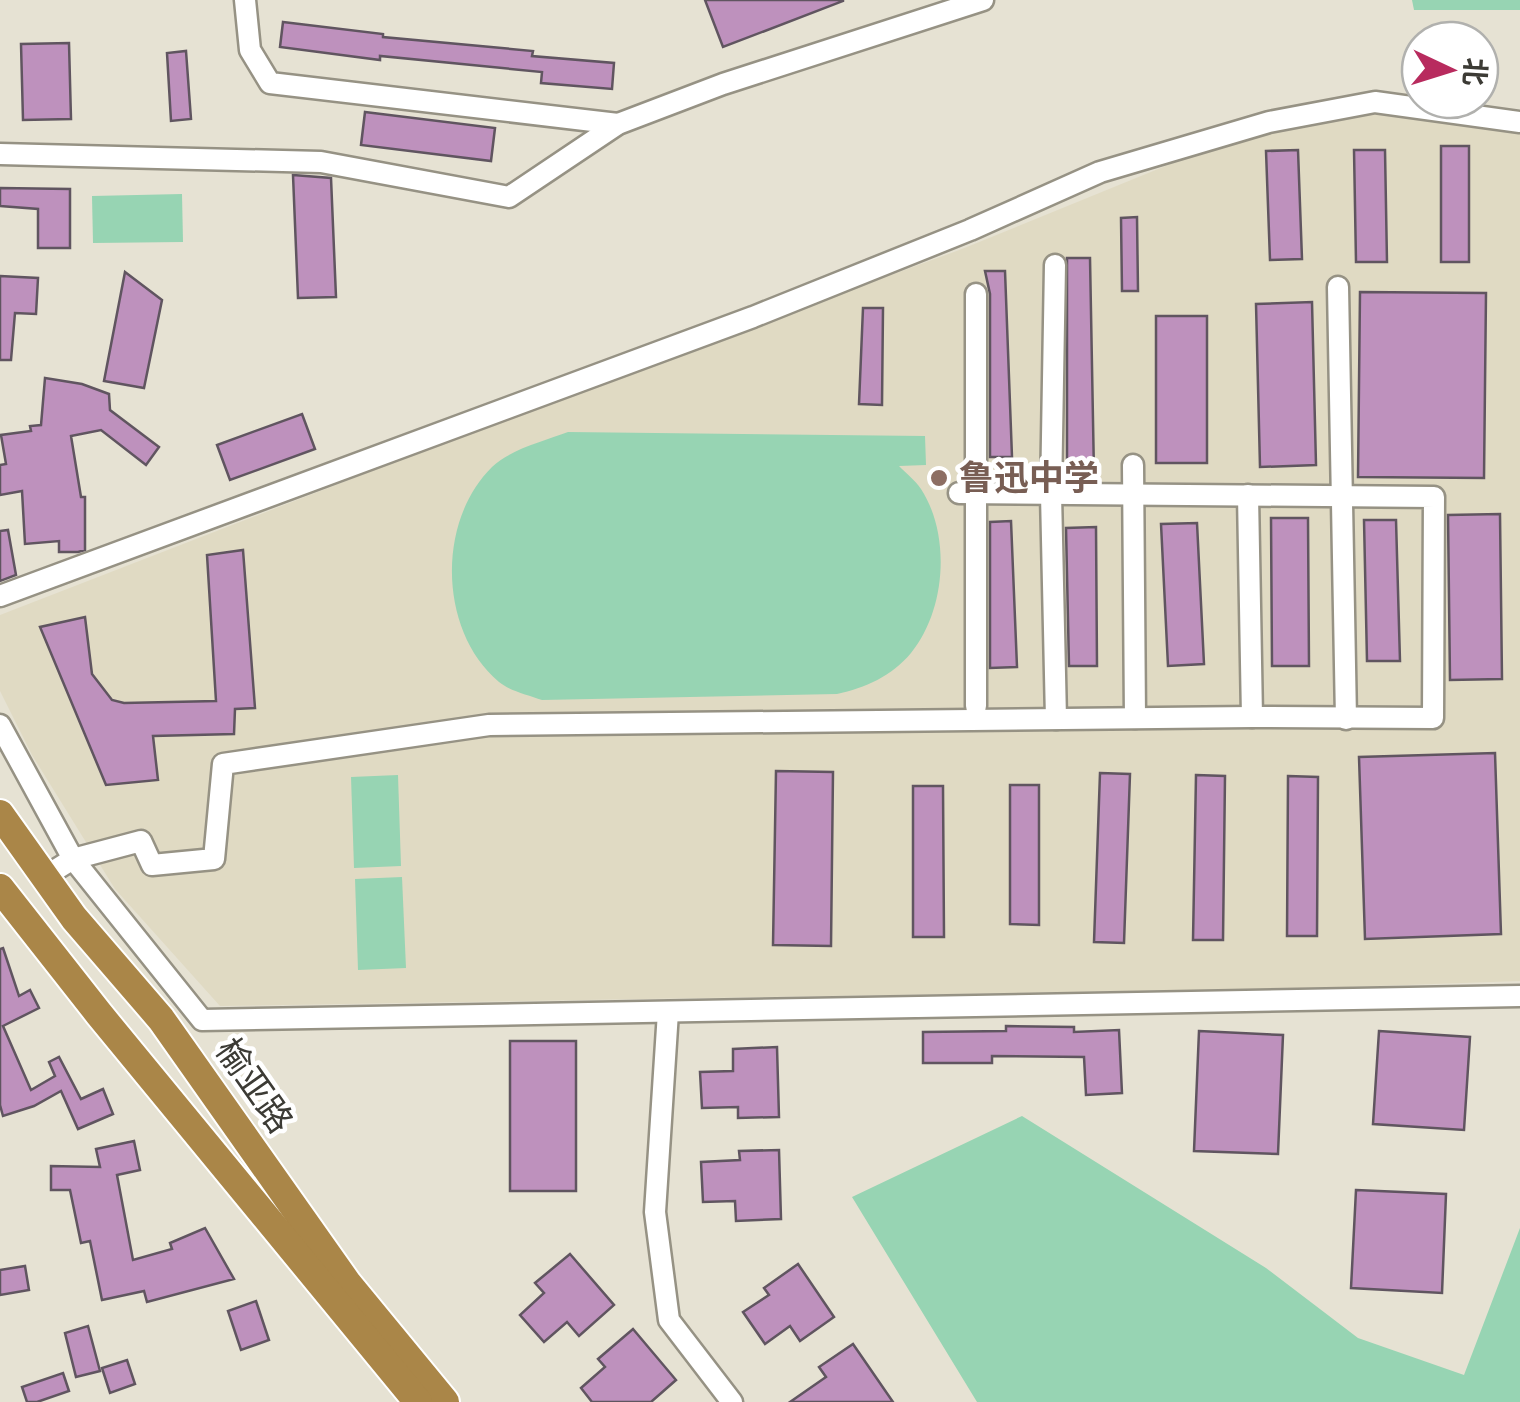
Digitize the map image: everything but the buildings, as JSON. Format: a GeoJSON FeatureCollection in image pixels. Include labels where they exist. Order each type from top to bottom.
{"type":"FeatureCollection","features":[{"type":"Feature","properties":{"kind":"highway","name":"榆亚路"},"geometry":{"type":"LineString","coordinates":[[0,814],[74,918],[161,1020],[348,1284],[445,1402]]}},
{"type":"Feature","properties":{"kind":"highway","name":"榆亚路"},"geometry":{"type":"LineString","coordinates":[[0,888],[418,1402]]}},
{"type":"Feature","properties":{"kind":"street"},"geometry":{"type":"LineString","coordinates":[[245,0],[250,50],[270,83],[618,124]]}},
{"type":"Feature","properties":{"kind":"street"},"geometry":{"type":"LineString","coordinates":[[0,154],[322,162],[509,197],[618,124],[723,84],[982,0]]}},
{"type":"Feature","properties":{"kind":"street"},"geometry":{"type":"LineString","coordinates":[[0,596],[753,317],[970,230],[1100,172],[1269,122],[1375,102],[1520,122]]}},
{"type":"Feature","properties":{"kind":"street"},"geometry":{"type":"LineString","coordinates":[[1056,265],[1051,494],[1056,719]]}},
{"type":"Feature","properties":{"kind":"street"},"geometry":{"type":"LineString","coordinates":[[1338,287],[1346,719]]}},
{"type":"Feature","properties":{"kind":"street"},"geometry":{"type":"LineString","coordinates":[[976,294],[968,493],[976,706]]}},
{"type":"Feature","properties":{"kind":"street"},"geometry":{"type":"LineString","coordinates":[[1133,464],[1135,718]]}},
{"type":"Feature","properties":{"kind":"street"},"geometry":{"type":"LineString","coordinates":[[44,877],[73,859],[141,841],[152,865],[214,859],[223,764],[489,725],[1433,718],[1434,497],[968,493]]}},
{"type":"Feature","properties":{"kind":"street"},"geometry":{"type":"LineString","coordinates":[[1248,496],[1252,717]]}},
{"type":"Feature","properties":{"kind":"street"},"geometry":{"type":"LineString","coordinates":[[0,725],[73,859],[202,1020]]}},
{"type":"Feature","properties":{"kind":"street"},"geometry":{"type":"LineString","coordinates":[[161,1020],[1520,996]]}},
{"type":"Feature","properties":{"kind":"street"},"geometry":{"type":"LineString","coordinates":[[668,1012],[655,1212],[668,1320],[732,1402]]}},
{"type":"Feature","properties":{"kind":"shaded area","name":"鲁迅中学"},"geometry":{"type":"Polygon","coordinates":[[[1400,110],[1400,120],[1454,120],[1520,134],[1520,981],[1318,988],[220,1006],[115,889],[32,755],[0,691],[0,615],[643,366],[962,249],[1234,138],[1318,112],[1400,110]]]}},
{"type":"Feature","properties":{"kind":"green space"},"geometry":{"type":"Polygon","coordinates":[[[1412,0],[1520,0],[1520,10],[1414,10],[1412,0]]]}},
{"type":"Feature","properties":{"kind":"green space"},"geometry":{"type":"Polygon","coordinates":[[[182,194],[183,242],[93,243],[92,196],[182,194]]]}},
{"type":"Feature","properties":{"kind":"green space"},"geometry":{"type":"Polygon","coordinates":[[[568,432],[925,436],[926,465],[899,466],[919,486],[937,528],[940,572],[932,616],[923,635],[904,661],[887,674],[837,694],[542,700],[503,685],[479,661],[456,607],[452,576],[461,517],[474,490],[492,467],[528,446],[568,432]]]}},
{"type":"Feature","properties":{"kind":"green space"},"geometry":{"type":"Polygon","coordinates":[[[398,775],[401,866],[354,868],[351,777],[398,775]]]}},
{"type":"Feature","properties":{"kind":"green space"},"geometry":{"type":"Polygon","coordinates":[[[402,877],[406,968],[358,970],[355,879],[402,877]]]}},
{"type":"Feature","properties":{"kind":"green space"},"geometry":{"type":"Polygon","coordinates":[[[1022,1116],[1266,1268],[1358,1338],[1464,1375],[1520,1228],[1520,1402],[977,1402],[852,1197],[1022,1116]]]}},
{"type":"Feature","properties":{"kind":"place","name":"鲁迅中学"},"geometry":{"type":"Point","coordinates":[939,478]}}]}
